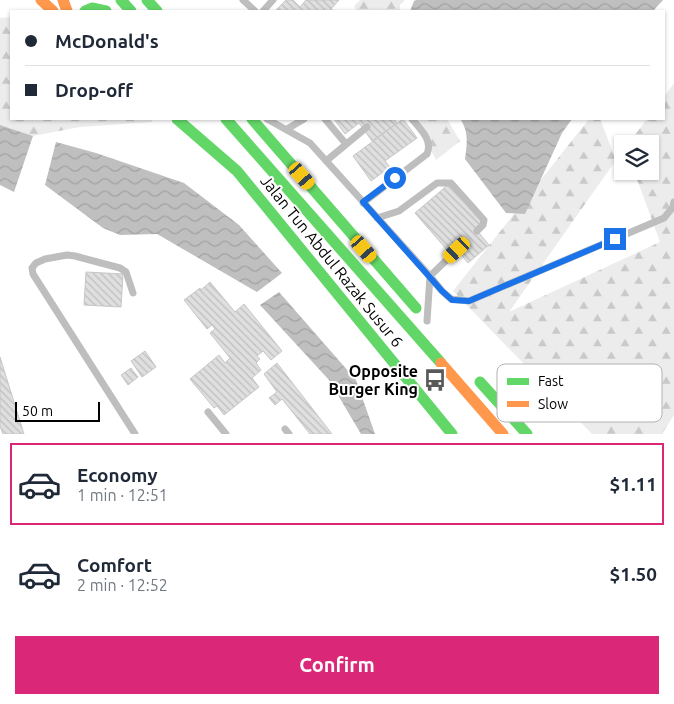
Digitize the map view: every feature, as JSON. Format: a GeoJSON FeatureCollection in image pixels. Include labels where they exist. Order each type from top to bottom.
{"type":"FeatureCollection","features":[{"type":"Feature","properties":{"kind":"main road"},"geometry":{"type":"LineString","coordinates":[[41,0],[53,10]]}},
{"type":"Feature","properties":{"kind":"main road"},"geometry":{"type":"LineString","coordinates":[[92,0],[105,10]]}},
{"type":"Feature","properties":{"kind":"main road"},"geometry":{"type":"LineString","coordinates":[[121,0],[130,10]]}},
{"type":"Feature","properties":{"kind":"main road"},"geometry":{"type":"LineString","coordinates":[[147,0],[156,10]]}},
{"type":"Feature","properties":{"kind":"main road"},"geometry":{"type":"LineString","coordinates":[[88,10],[94,8],[102,10]]}},
{"type":"Feature","properties":{"kind":"main road","name":"Jalan Tun Abdul Razak Susur 6"},"geometry":{"type":"LineString","coordinates":[[178,120],[237,171],[452,434]]}},
{"type":"Feature","properties":{"kind":"main road"},"geometry":{"type":"LineString","coordinates":[[227,120],[503,434]]}},
{"type":"Feature","properties":{"kind":"main road"},"geometry":{"type":"LineString","coordinates":[[253,120],[430,324]]}},
{"type":"Feature","properties":{"kind":"main road"},"geometry":{"type":"LineString","coordinates":[[470,371],[497,401]]}},
{"type":"Feature","properties":{"kind":"main road"},"geometry":{"type":"LineString","coordinates":[[515,422],[526,434]]}},
{"type":"Feature","properties":{"kind":"lane"},"geometry":{"type":"LineString","coordinates":[[243,0],[254,10]]}},
{"type":"Feature","properties":{"kind":"lane"},"geometry":{"type":"LineString","coordinates":[[264,10],[273,0]]}},
{"type":"Feature","properties":{"kind":"lane"},"geometry":{"type":"LineString","coordinates":[[269,120],[310,143],[452,300],[469,301],[664,218],[673,207],[674,202]]}},
{"type":"Feature","properties":{"kind":"lane"},"geometry":{"type":"LineString","coordinates":[[287,129],[302,120]]}},
{"type":"Feature","properties":{"kind":"lane"},"geometry":{"type":"LineString","coordinates":[[326,120],[346,144]]}},
{"type":"Feature","properties":{"kind":"lane"},"geometry":{"type":"LineString","coordinates":[[363,202],[427,154],[429,143],[426,136],[413,120]]}},
{"type":"Feature","properties":{"kind":"lane"},"geometry":{"type":"LineString","coordinates":[[326,161],[367,127]]}},
{"type":"Feature","properties":{"kind":"lane"},"geometry":{"type":"LineString","coordinates":[[377,218],[399,211],[437,183],[444,182],[451,183],[484,220],[483,225],[477,231]]}},
{"type":"Feature","properties":{"kind":"lane"},"geometry":{"type":"LineString","coordinates":[[430,324],[430,276],[457,250]]}},
{"type":"Feature","properties":{"kind":"lane"},"geometry":{"type":"LineString","coordinates":[[133,293],[126,272],[120,268],[84,258],[67,255],[45,259],[36,263],[32,268],[33,274],[135,434]]}},
{"type":"Feature","properties":{"kind":"lane"},"geometry":{"type":"LineString","coordinates":[[208,412],[226,434]]}},
{"type":"Feature","properties":{"kind":"green space"},"geometry":{"type":"Polygon","coordinates":[[[360,0],[405,0],[400,5],[400,10],[356,10],[354,6],[360,0]]]}},
{"type":"Feature","properties":{"kind":"green space"},"geometry":{"type":"Polygon","coordinates":[[[10,17],[10,120],[152,120],[152,122],[80,127],[33,136],[0,125],[0,18],[10,17]]]}},
{"type":"Feature","properties":{"kind":"green space"},"geometry":{"type":"Polygon","coordinates":[[[674,83],[674,415],[662,434],[592,434],[580,422],[662,422],[662,364],[524,364],[453,291],[588,120],[600,120],[614,155],[614,163],[509,312],[660,242],[637,180],[659,180],[659,135],[635,135],[646,120],[665,120],[665,96],[674,83]]]}},
{"type":"Feature","properties":{"kind":"green space"},"geometry":{"type":"Polygon","coordinates":[[[415,120],[448,120],[460,141],[436,160],[415,120]]]}},
{"type":"Feature","properties":{"kind":"water"},"geometry":{"type":"Polygon","coordinates":[[[663,0],[654,10],[410,10],[414,1],[663,0]]]}},
{"type":"Feature","properties":{"kind":"water"},"geometry":{"type":"Polygon","coordinates":[[[461,120],[571,120],[562,133],[525,214],[506,213],[465,159],[467,143],[461,120]]]}},
{"type":"Feature","properties":{"kind":"water"},"geometry":{"type":"Polygon","coordinates":[[[0,125],[33,136],[14,192],[0,185],[0,125]]]}},
{"type":"Feature","properties":{"kind":"water"},"geometry":{"type":"Polygon","coordinates":[[[56,142],[96,153],[184,183],[239,225],[282,273],[257,292],[157,234],[120,235],[103,228],[45,185],[56,142]]]}},
{"type":"Feature","properties":{"kind":"water"},"geometry":{"type":"Polygon","coordinates":[[[279,292],[356,380],[375,434],[361,434],[329,380],[260,305],[279,292]]]}},
{"type":"Feature","properties":{"kind":"building"},"geometry":{"type":"Polygon","coordinates":[[[286,0],[293,0],[300,7],[306,0],[339,0],[331,9],[332,10],[276,10],[286,0]]]}},
{"type":"Feature","properties":{"kind":"building"},"geometry":{"type":"Polygon","coordinates":[[[335,120],[395,120],[397,123],[372,141],[359,123],[345,134],[335,120]]]}},
{"type":"Feature","properties":{"kind":"building"},"geometry":{"type":"Polygon","coordinates":[[[402,120],[404,120],[417,138],[385,161],[390,167],[371,181],[353,156],[402,120]]]}},
{"type":"Feature","properties":{"kind":"building"},"geometry":{"type":"Polygon","coordinates":[[[450,183],[483,221],[475,228],[489,245],[468,263],[454,246],[448,251],[415,213],[450,183]]]}},
{"type":"Feature","properties":{"kind":"building"},"geometry":{"type":"Polygon","coordinates":[[[86,272],[123,274],[121,307],[84,305],[86,272]]]}},
{"type":"Feature","properties":{"kind":"building"},"geometry":{"type":"Polygon","coordinates":[[[210,282],[235,312],[244,304],[282,351],[271,360],[263,351],[257,356],[260,359],[256,363],[261,370],[252,378],[259,387],[224,415],[217,406],[214,408],[190,379],[219,355],[225,363],[230,358],[210,333],[215,329],[212,325],[207,329],[184,300],[210,282]]]}},
{"type":"Feature","properties":{"kind":"building"},"geometry":{"type":"Polygon","coordinates":[[[145,351],[156,367],[142,377],[131,361],[145,351]]]}},
{"type":"Feature","properties":{"kind":"building"},"geometry":{"type":"Polygon","coordinates":[[[0,357],[24,434],[3,434],[0,426],[0,357]]]}},
{"type":"Feature","properties":{"kind":"building"},"geometry":{"type":"Polygon","coordinates":[[[277,363],[332,434],[310,434],[282,399],[275,405],[269,398],[277,392],[264,374],[277,363]]]}},
{"type":"Feature","properties":{"kind":"building"},"geometry":{"type":"Polygon","coordinates":[[[131,368],[138,377],[128,385],[121,375],[131,368]]]}},
{"type":"Feature","properties":{"kind":"traffic: fast"},"geometry":{"type":"LineString","coordinates":[[121,0],[130,10]]}},
{"type":"Feature","properties":{"kind":"traffic: fast"},"geometry":{"type":"LineString","coordinates":[[147,0],[156,10]]}},
{"type":"Feature","properties":{"kind":"traffic: fast"},"geometry":{"type":"LineString","coordinates":[[87,10],[92,8],[101,10]]}},
{"type":"Feature","properties":{"kind":"traffic: fast"},"geometry":{"type":"LineString","coordinates":[[178,120],[237,171],[452,434]]}},
{"type":"Feature","properties":{"kind":"traffic: fast"},"geometry":{"type":"LineString","coordinates":[[227,120],[441,363]]}},
{"type":"Feature","properties":{"kind":"traffic: fast"},"geometry":{"type":"LineString","coordinates":[[253,120],[416,308]]}},
{"type":"Feature","properties":{"kind":"traffic: fast"},"geometry":{"type":"LineString","coordinates":[[480,382],[497,401]]}},
{"type":"Feature","properties":{"kind":"traffic: fast"},"geometry":{"type":"LineString","coordinates":[[516,422],[527,434]]}},
{"type":"Feature","properties":{"kind":"traffic: slow"},"geometry":{"type":"LineString","coordinates":[[41,0],[52,10]]}},
{"type":"Feature","properties":{"kind":"traffic: slow"},"geometry":{"type":"LineString","coordinates":[[63,0],[67,10]]}},
{"type":"Feature","properties":{"kind":"traffic: slow"},"geometry":{"type":"LineString","coordinates":[[441,363],[503,434]]}},
{"type":"Feature","properties":{"kind":"place","name":"Opposite Burger King"},"geometry":{"type":"Point","coordinates":[435,380]}},
{"type":"Feature","properties":{"kind":"route"},"geometry":{"type":"LineString","coordinates":[[395,178],[363,202],[452,300],[469,301],[615,239]]}}]}
